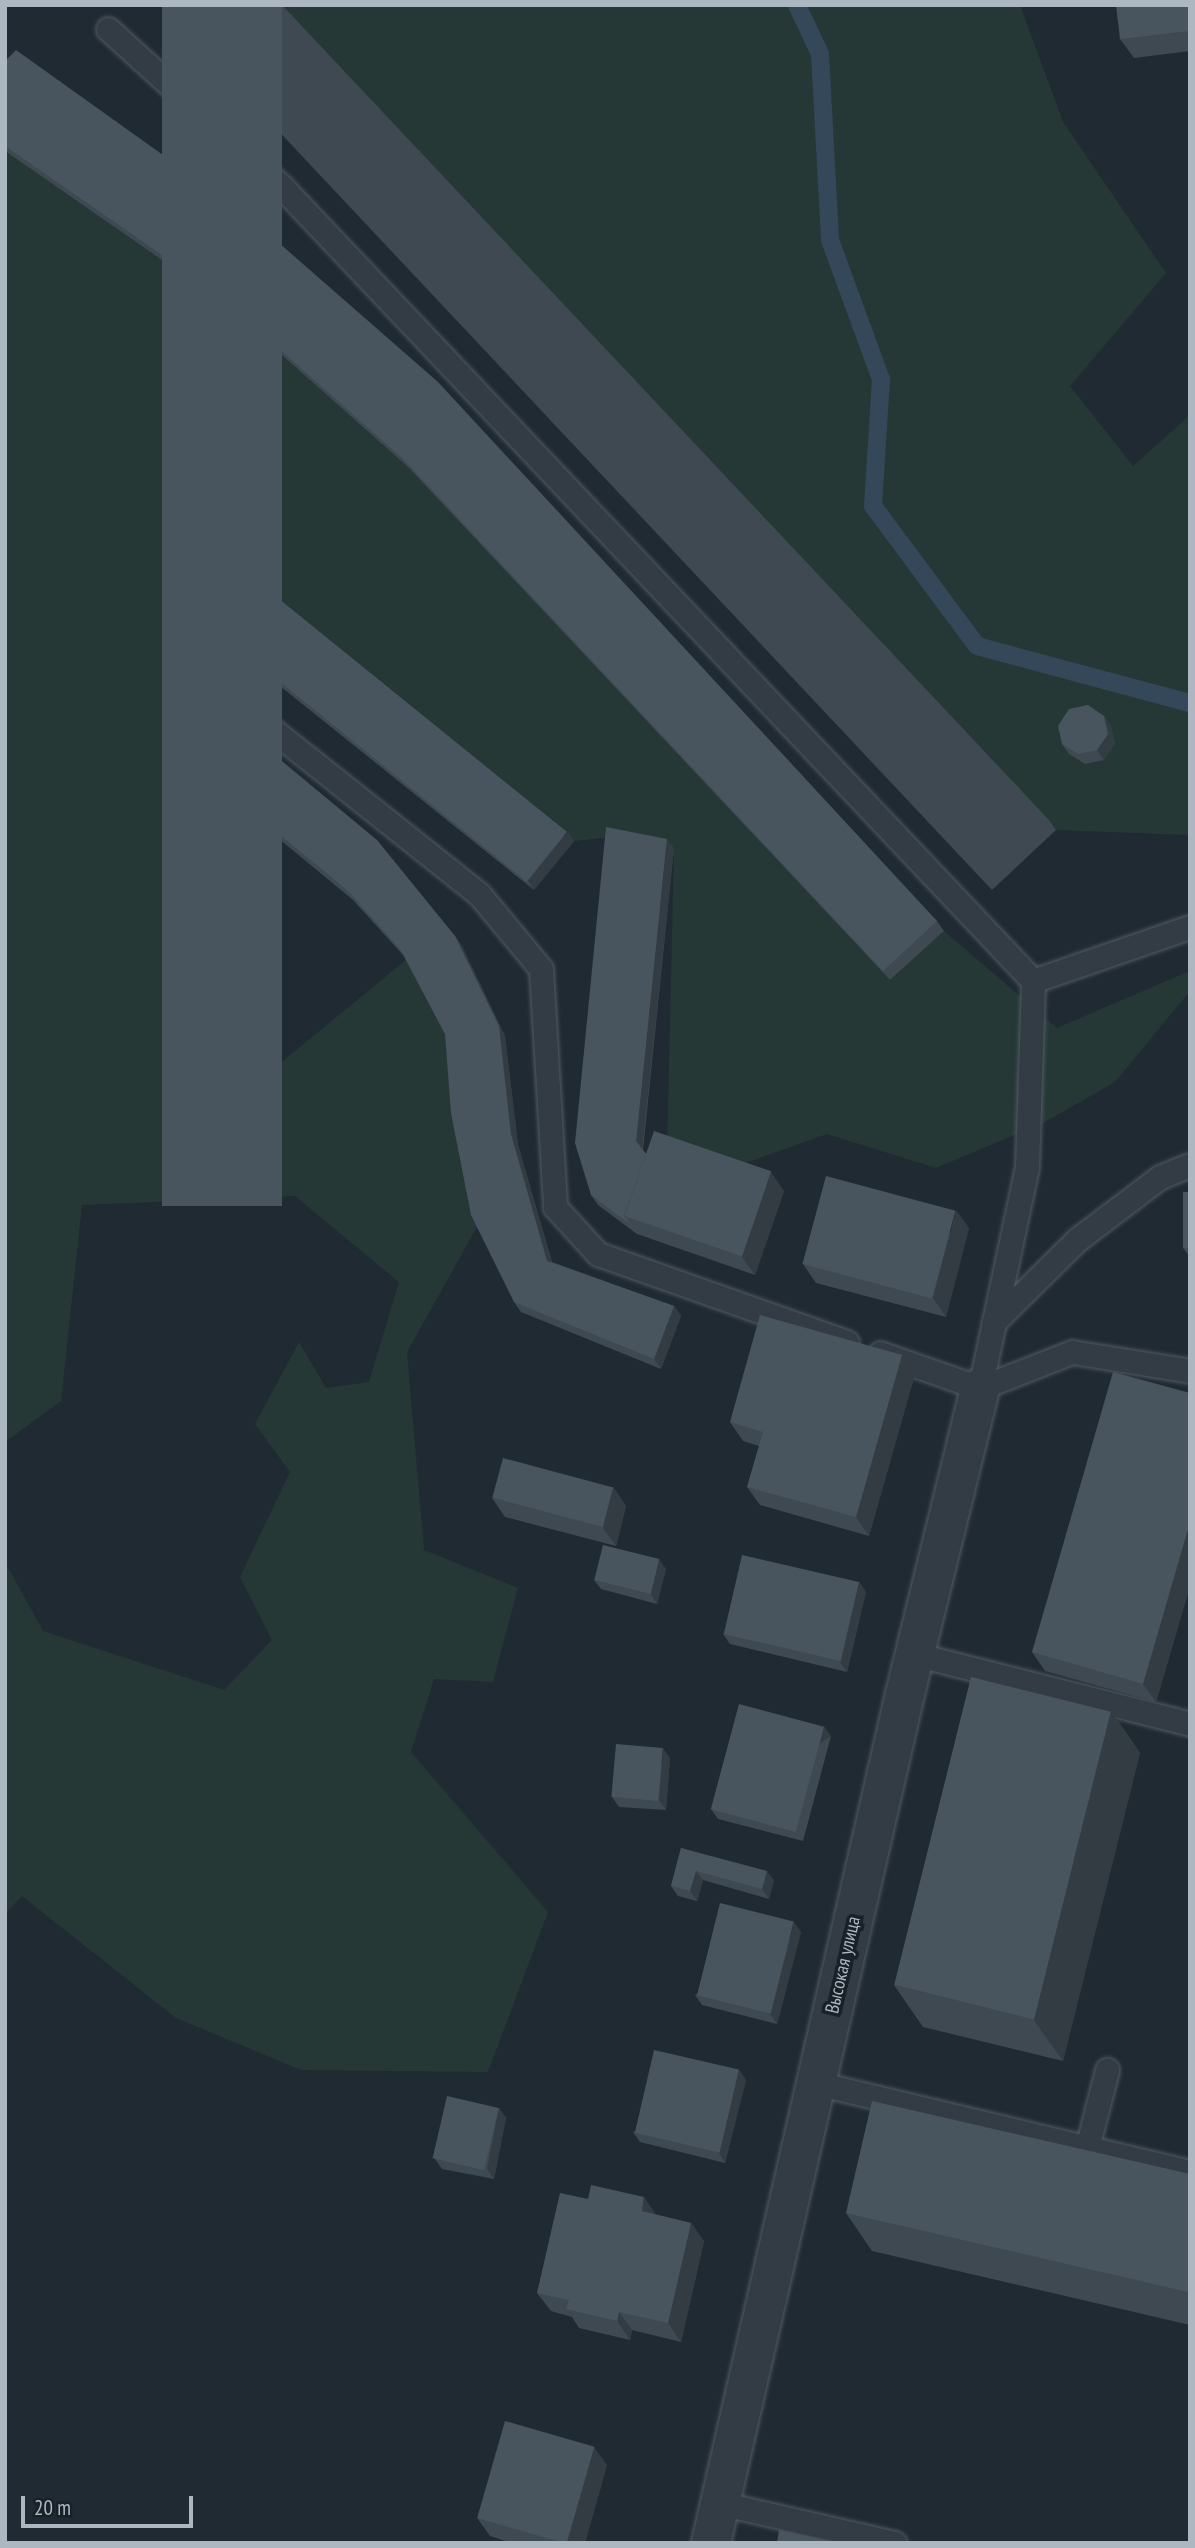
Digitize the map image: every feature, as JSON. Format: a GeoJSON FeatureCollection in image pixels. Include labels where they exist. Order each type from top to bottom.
{"type":"FeatureCollection","features":[{"type":"Feature","properties":{"kind":"street","name":"Высокая улица"},"geometry":{"type":"LineString","coordinates":[[711,2543],[905,1694],[918,1656],[980,1388]]}},
{"type":"Feature","properties":{"kind":"lane"},"geometry":{"type":"LineString","coordinates":[[108,29],[282,187],[1033,981],[1027,1166],[980,1388]]}},
{"type":"Feature","properties":{"kind":"lane"},"geometry":{"type":"LineString","coordinates":[[245,708],[479,894],[541,969],[555,1207],[598,1254],[980,1388],[1072,1352],[1190,1371]]}},
{"type":"Feature","properties":{"kind":"lane"},"geometry":{"type":"LineString","coordinates":[[1033,981],[1190,928]]}},
{"type":"Feature","properties":{"kind":"lane"},"geometry":{"type":"LineString","coordinates":[[994,1322],[1078,1239],[1160,1177],[1190,1165]]}},
{"type":"Feature","properties":{"kind":"lane"},"geometry":{"type":"LineString","coordinates":[[918,1656],[1190,1724]]}},
{"type":"Feature","properties":{"kind":"lane"},"geometry":{"type":"LineString","coordinates":[[1087,2148],[1107,2070]]}},
{"type":"Feature","properties":{"kind":"lane"},"geometry":{"type":"LineString","coordinates":[[816,2083],[1190,2172]]}},
{"type":"Feature","properties":{"kind":"lane"},"geometry":{"type":"LineString","coordinates":[[719,2503],[895,2543]]}},
{"type":"Feature","properties":{"kind":"green space"},"geometry":{"type":"Polygon","coordinates":[[[280,5],[1020,5],[1063,122],[1166,273],[1070,386],[1133,466],[1190,415],[1190,835],[1056,830],[280,5]]]}},
{"type":"Feature","properties":{"kind":"green space"},"geometry":{"type":"Polygon","coordinates":[[[5,151],[221,301],[408,467],[890,980],[944,931],[1057,1028],[1190,971],[1190,991],[1115,1082],[1043,1123],[936,1168],[827,1134],[726,1170],[667,1150],[674,848],[612,837],[574,841],[259,587],[163,747],[270,906],[272,1070],[407,959],[451,1044],[478,1225],[407,1352],[424,1550],[518,1588],[493,1682],[434,1679],[411,1752],[548,1912],[488,2072],[301,2070],[176,2018],[22,1896],[5,1914],[5,1562],[43,1631],[224,1690],[272,1640],[240,1577],[290,1472],[255,1424],[299,1342],[326,1388],[369,1382],[399,1282],[295,1196],[82,1205],[61,1401],[5,1442],[5,151]]]}},
{"type":"Feature","properties":{"kind":"building"},"geometry":{"type":"Polygon","coordinates":[[[162,5],[282,5],[282,1206],[162,1206],[162,5]]]}},
{"type":"Feature","properties":{"kind":"building"},"geometry":{"type":"Polygon","coordinates":[[[1116,5],[1190,5],[1190,31],[1120,39],[1116,5]]]}},
{"type":"Feature","properties":{"kind":"building"},"geometry":{"type":"Polygon","coordinates":[[[16,50],[247,215],[438,382],[937,921],[883,971],[401,457],[214,291],[5,146],[5,61],[16,50]]]}},
{"type":"Feature","properties":{"kind":"building"},"geometry":{"type":"Polygon","coordinates":[[[252,577],[567,832],[526,882],[212,627],[252,577]]]}},
{"type":"Feature","properties":{"kind":"building"},"geometry":{"type":"Polygon","coordinates":[[[1088,705],[1104,716],[1108,734],[1097,750],[1078,754],[1062,744],[1058,726],[1069,709],[1088,705]]]}},
{"type":"Feature","properties":{"kind":"building"},"geometry":{"type":"Polygon","coordinates":[[[218,708],[377,840],[455,936],[499,1026],[511,1135],[547,1261],[674,1306],[654,1359],[514,1302],[471,1215],[451,1113],[445,1034],[401,950],[347,890],[185,757],[218,708]]]}},
{"type":"Feature","properties":{"kind":"building"},"geometry":{"type":"Polygon","coordinates":[[[606,827],[667,839],[636,1141],[646,1154],[624,1216],[630,1224],[591,1195],[575,1143],[606,827]]]}},
{"type":"Feature","properties":{"kind":"building"},"geometry":{"type":"Polygon","coordinates":[[[654,1131],[771,1171],[742,1256],[625,1216],[654,1131]]]}},
{"type":"Feature","properties":{"kind":"building"},"geometry":{"type":"Polygon","coordinates":[[[826,1176],[955,1211],[932,1299],[802,1264],[826,1176]]]}},
{"type":"Feature","properties":{"kind":"building"},"geometry":{"type":"Polygon","coordinates":[[[1183,1192],[1190,1192],[1190,1248],[1183,1248],[1183,1192]]]}},
{"type":"Feature","properties":{"kind":"building"},"geometry":{"type":"Polygon","coordinates":[[[760,1315],[902,1355],[856,1517],[747,1487],[763,1432],[730,1422],[760,1315]]]}},
{"type":"Feature","properties":{"kind":"building"},"geometry":{"type":"Polygon","coordinates":[[[1113,1372],[1190,1393],[1190,1522],[1143,1684],[1032,1652],[1113,1372]]]}},
{"type":"Feature","properties":{"kind":"building"},"geometry":{"type":"Polygon","coordinates":[[[503,1458],[613,1488],[603,1527],[492,1498],[503,1458]]]}},
{"type":"Feature","properties":{"kind":"building"},"geometry":{"type":"Polygon","coordinates":[[[603,1545],[659,1559],[651,1594],[594,1580],[603,1545]]]}},
{"type":"Feature","properties":{"kind":"building"},"geometry":{"type":"Polygon","coordinates":[[[742,1555],[859,1582],[841,1661],[724,1634],[742,1555]]]}},
{"type":"Feature","properties":{"kind":"building"},"geometry":{"type":"Polygon","coordinates":[[[971,1677],[1111,1712],[1034,2019],[894,1985],[971,1677]]]}},
{"type":"Feature","properties":{"kind":"building"},"geometry":{"type":"Polygon","coordinates":[[[739,1704],[824,1727],[796,1832],[711,1809],[739,1704]]]}},
{"type":"Feature","properties":{"kind":"building"},"geometry":{"type":"Polygon","coordinates":[[[616,1744],[663,1748],[658,1801],[611,1797],[616,1744]]]}},
{"type":"Feature","properties":{"kind":"building"},"geometry":{"type":"Polygon","coordinates":[[[681,1848],[767,1871],[762,1889],[696,1871],[690,1891],[671,1886],[681,1848]]]}},
{"type":"Feature","properties":{"kind":"building"},"geometry":{"type":"Polygon","coordinates":[[[720,1903],[794,1921],[771,2014],[697,1995],[720,1903]]]}},
{"type":"Feature","properties":{"kind":"building"},"geometry":{"type":"Polygon","coordinates":[[[654,2050],[739,2070],[720,2152],[635,2133],[654,2050]]]}},
{"type":"Feature","properties":{"kind":"building"},"geometry":{"type":"Polygon","coordinates":[[[447,2096],[499,2108],[484,2170],[433,2158],[447,2096]]]}},
{"type":"Feature","properties":{"kind":"building"},"geometry":{"type":"Polygon","coordinates":[[[872,2101],[1190,2174],[1188,2292],[846,2213],[872,2101]]]}},
{"type":"Feature","properties":{"kind":"building"},"geometry":{"type":"Polygon","coordinates":[[[591,2185],[644,2197],[642,2211],[691,2223],[668,2323],[619,2312],[617,2321],[566,2309],[569,2300],[537,2293],[560,2193],[588,2199],[591,2185]]]}},
{"type":"Feature","properties":{"kind":"building"},"geometry":{"type":"Polygon","coordinates":[[[505,2421],[594,2447],[567,2543],[477,2518],[505,2421]]]}},
{"type":"Feature","properties":{"kind":"building"},"geometry":{"type":"Polygon","coordinates":[[[779,2530],[838,2543],[777,2543],[779,2530]]]}},
{"type":"Feature","properties":{"kind":"waterway"},"geometry":{"type":"LineString","coordinates":[[797,5],[820,54],[830,240],[881,379],[873,506],[977,646],[1190,703]]}}]}
